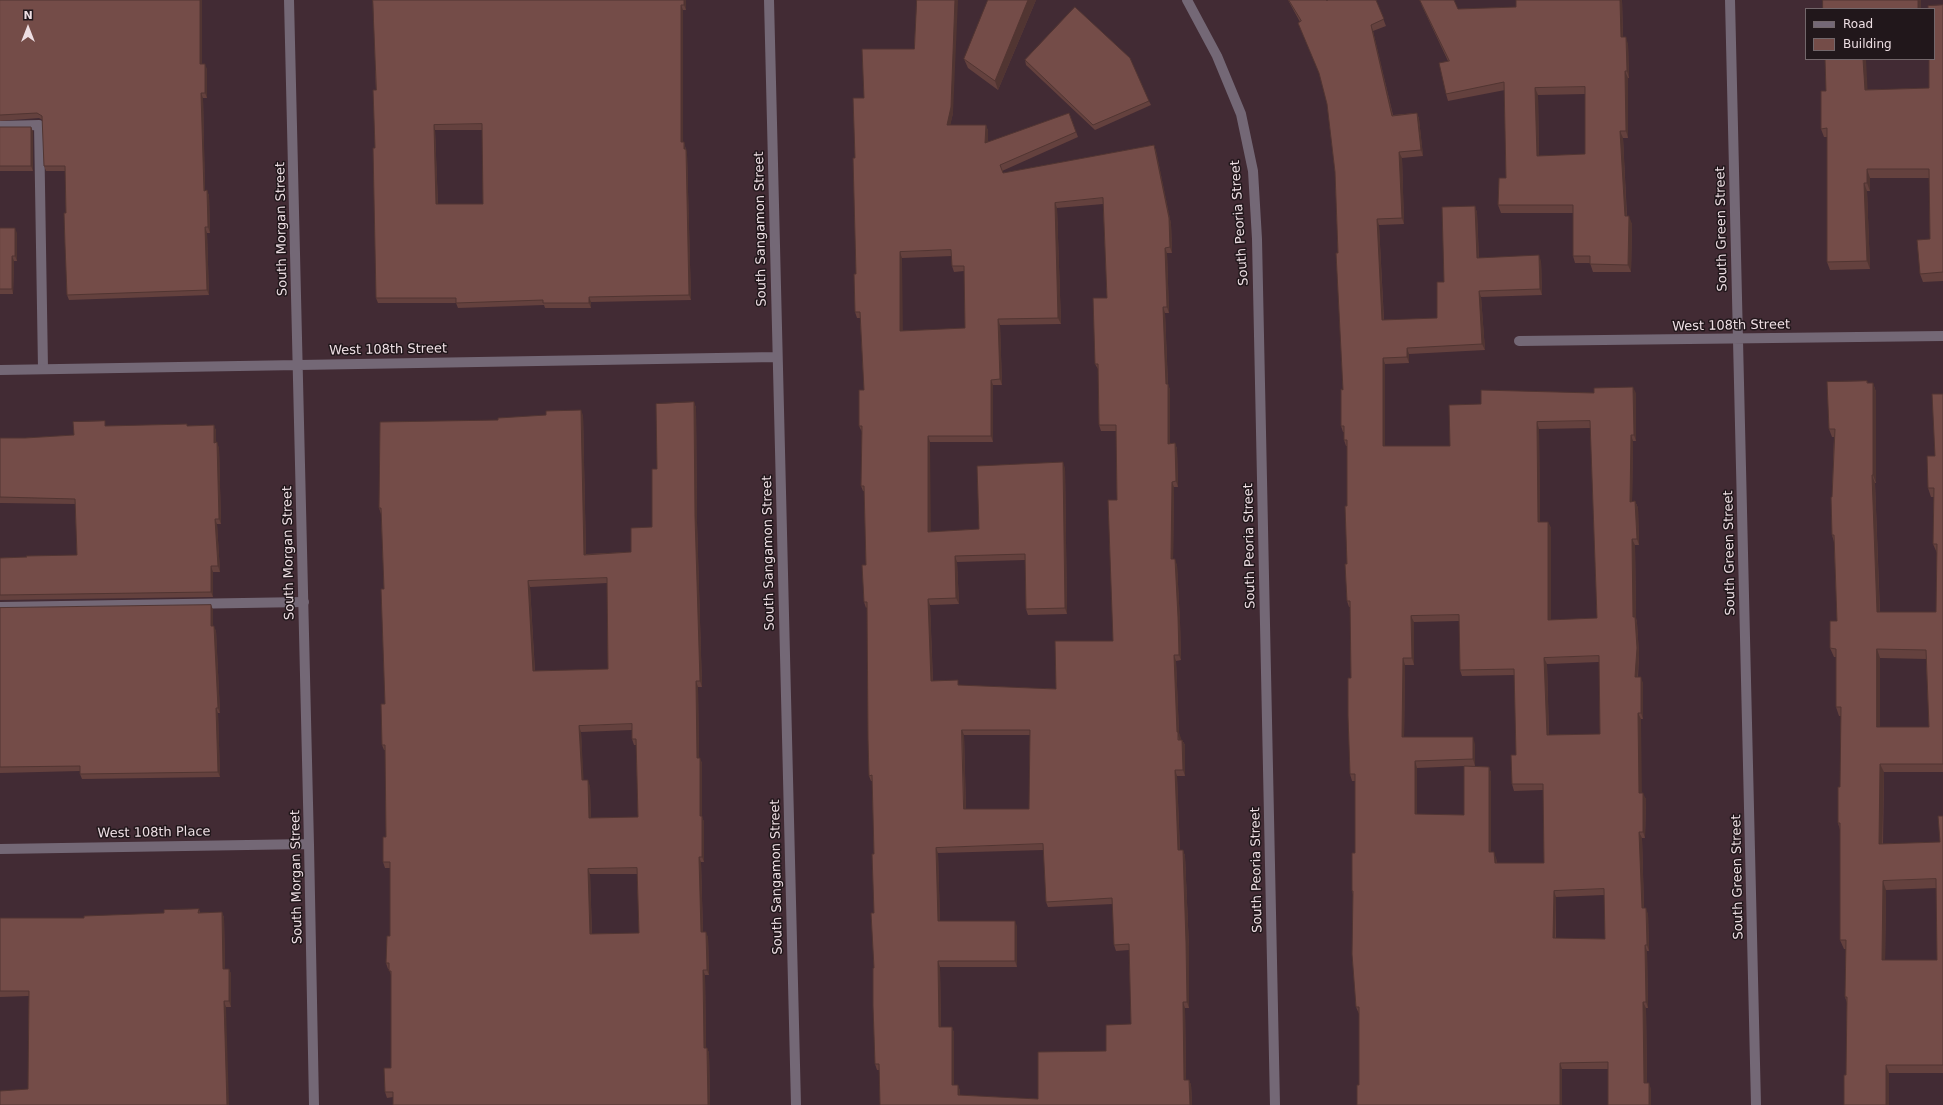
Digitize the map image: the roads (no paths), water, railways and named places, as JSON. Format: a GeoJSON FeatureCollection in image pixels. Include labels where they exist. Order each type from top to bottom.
{"type":"FeatureCollection","features":[{"type":"Feature","properties":{"kind":"street","name":"South Morgan Street"},"geometry":{"type":"LineString","coordinates":[[290,0],[310,844],[314,1105]]}},
{"type":"Feature","properties":{"kind":"street","name":"South Sangamon Street"},"geometry":{"type":"LineString","coordinates":[[769,0],[796,1105]]}},
{"type":"Feature","properties":{"kind":"street","name":"South Peoria Street"},"geometry":{"type":"LineString","coordinates":[[1187,0],[1217,56],[1241,114],[1253,171],[1257,247],[1275,1105]]}},
{"type":"Feature","properties":{"kind":"street","name":"South Green Street"},"geometry":{"type":"LineString","coordinates":[[1730,0],[1756,1105]]}},
{"type":"Feature","properties":{"kind":"street"},"geometry":{"type":"LineString","coordinates":[[0,126],[39,125],[43,369]]}},
{"type":"Feature","properties":{"kind":"street","name":"West 108th Street"},"geometry":{"type":"LineString","coordinates":[[1519,341],[1943,336]]}},
{"type":"Feature","properties":{"kind":"street","name":"West 108th Street"},"geometry":{"type":"LineString","coordinates":[[0,370],[777,357]]}},
{"type":"Feature","properties":{"kind":"street"},"geometry":{"type":"LineString","coordinates":[[0,607],[304,602]]}},
{"type":"Feature","properties":{"kind":"street","name":"West 108th Place"},"geometry":{"type":"LineString","coordinates":[[0,849],[310,844]]}}]}
